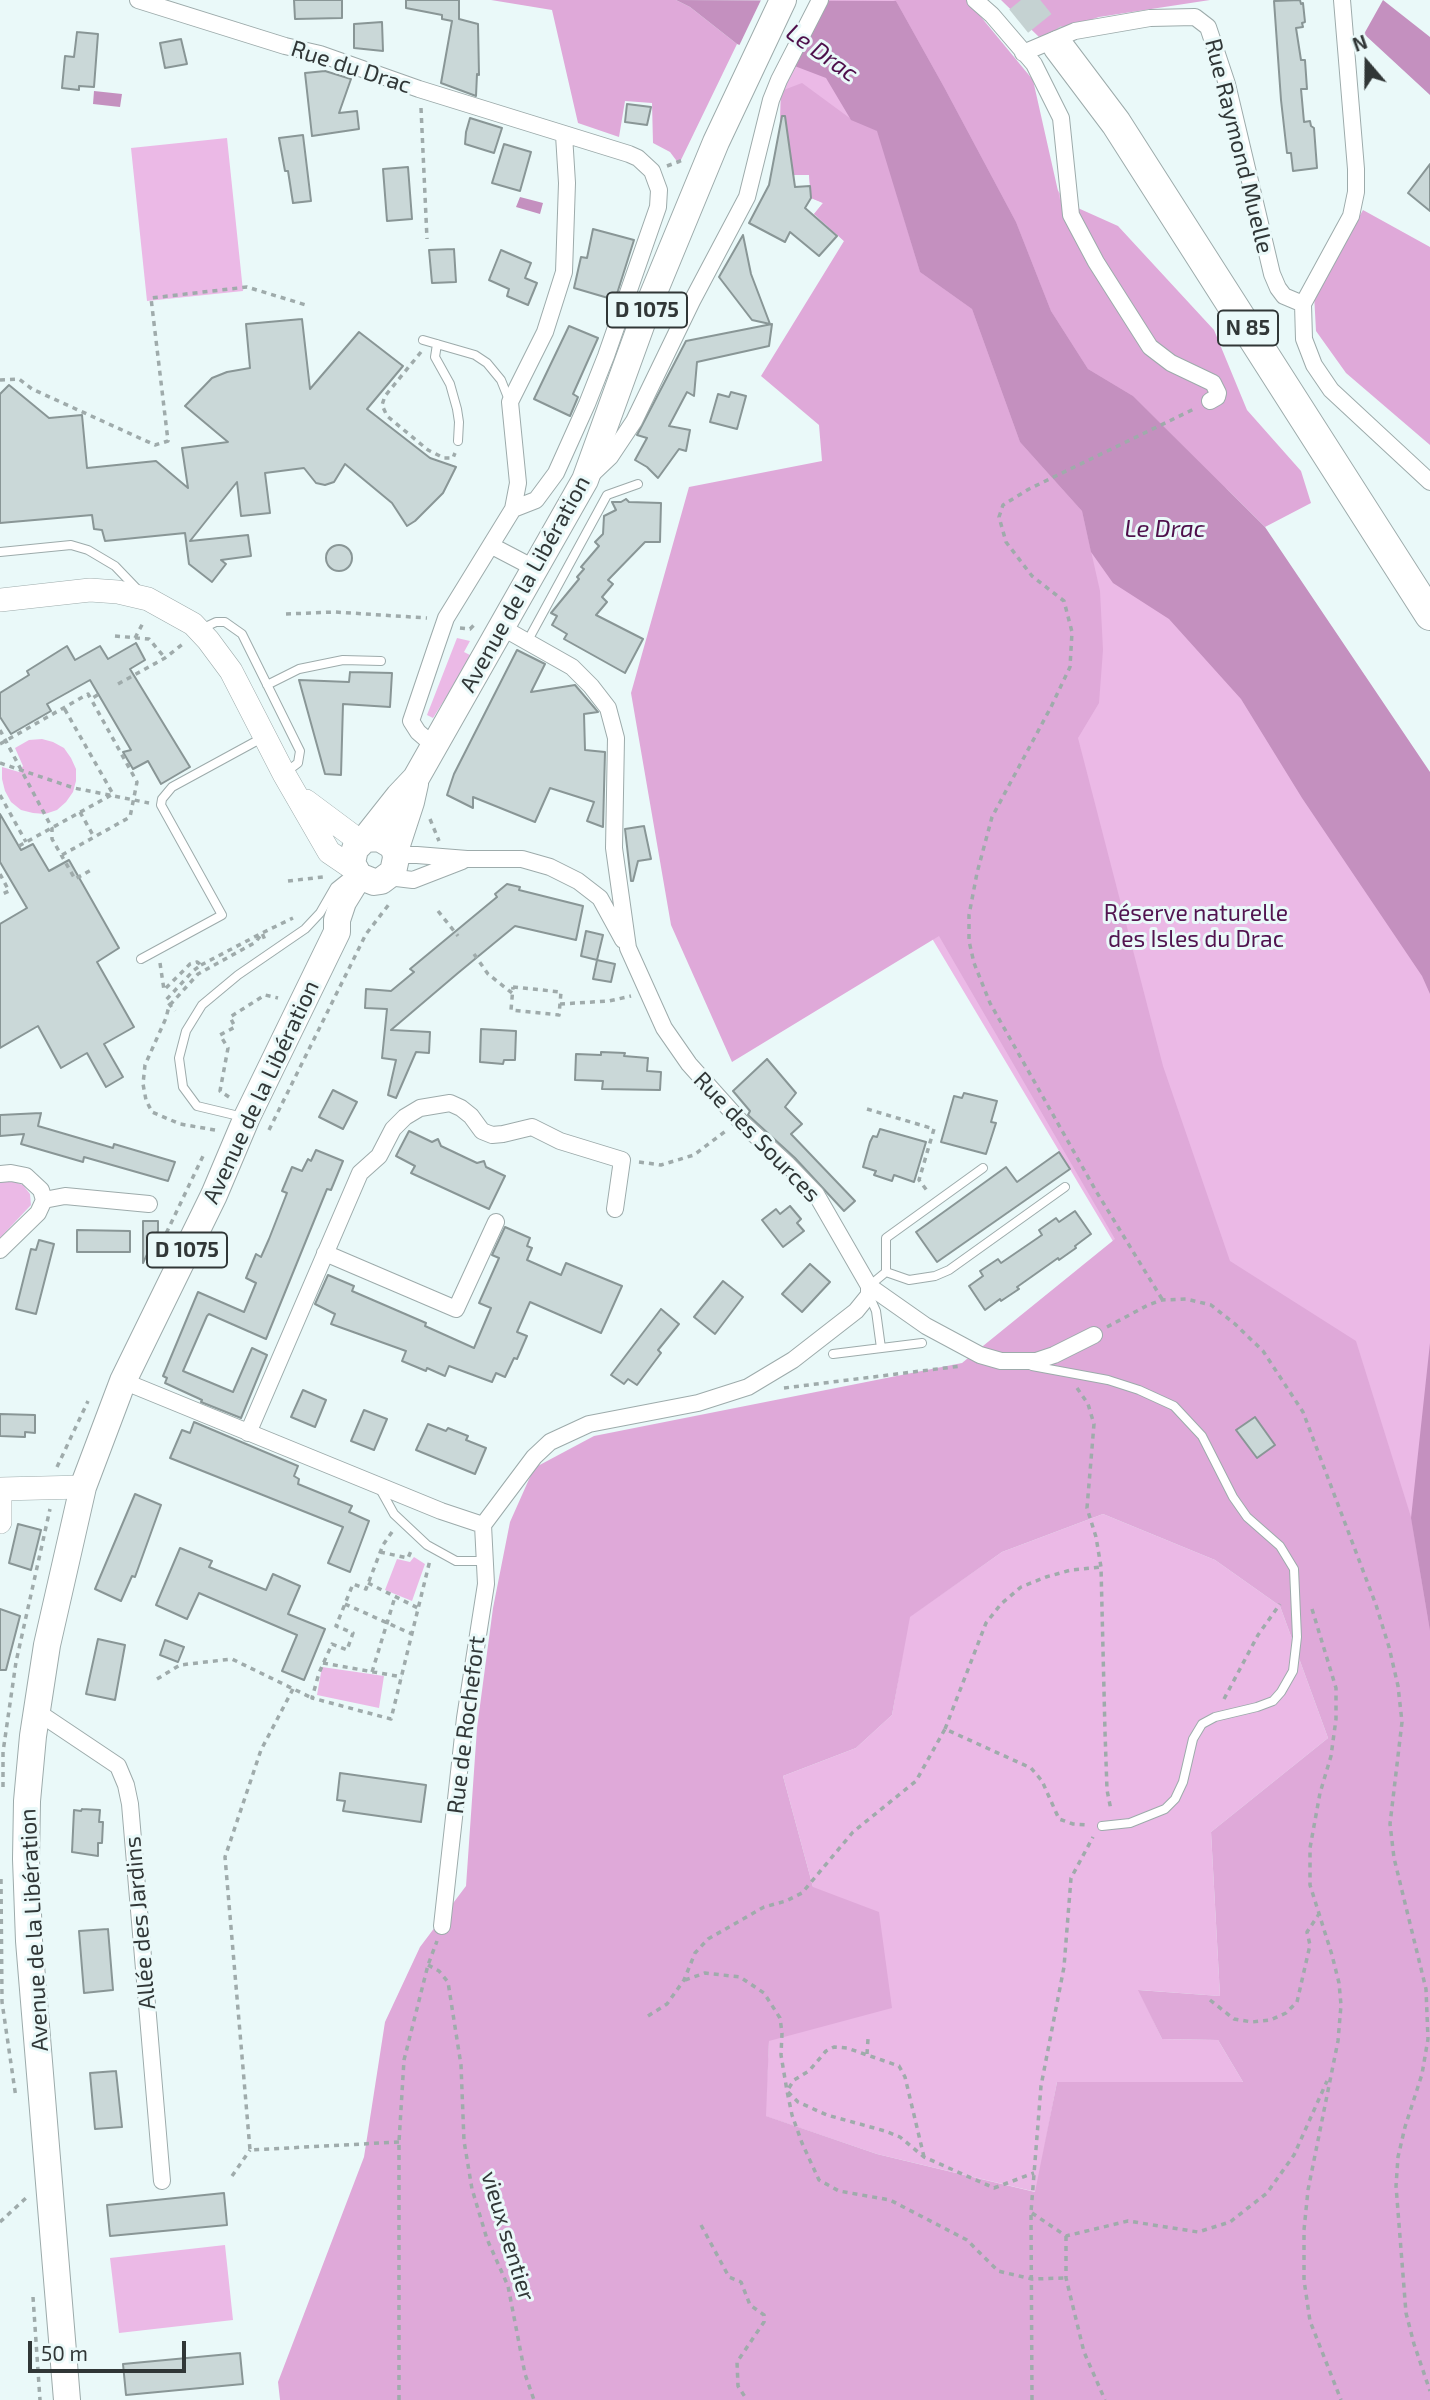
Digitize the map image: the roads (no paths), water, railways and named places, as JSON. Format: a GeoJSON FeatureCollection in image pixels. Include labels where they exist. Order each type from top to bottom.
{"type":"FeatureCollection","features":[{"type":"Feature","properties":{"kind":"highway","name":"N 85"},"geometry":{"type":"LineString","coordinates":[[1058,46],[1116,123],[1430,615]]}},
{"type":"Feature","properties":{"kind":"main road","name":"Avenue de la Libération"},"geometry":{"type":"LineString","coordinates":[[67,2400],[29,1941],[26,1833],[36,1711],[49,1633],[83,1487],[123,1381],[214,1195],[235,1115],[337,932],[337,920],[343,902],[377,873],[411,802],[416,778],[433,745],[503,628],[585,480],[647,309],[748,72],[783,0]]}},
{"type":"Feature","properties":{"kind":"main road"},"geometry":{"type":"LineString","coordinates":[[0,600],[90,590],[118,592],[148,599],[200,630],[231,671],[284,774],[330,852],[377,873],[391,845],[379,838],[363,841],[298,795]]}},
{"type":"Feature","properties":{"kind":"main road","name":"Avenue de la Libération"},"geometry":{"type":"LineString","coordinates":[[363,841],[416,778]]}},
{"type":"Feature","properties":{"kind":"main road"},"geometry":{"type":"LineString","coordinates":[[0,1522],[0,1489],[83,1487]]}},
{"type":"Feature","properties":{"kind":"street","name":"Rue du Drac"},"geometry":{"type":"LineString","coordinates":[[138,0],[285,46],[320,54],[423,90],[590,141],[638,158],[652,172],[660,198],[658,207],[587,404],[556,472],[536,500],[513,509]]}},
{"type":"Feature","properties":{"kind":"street"},"geometry":{"type":"LineString","coordinates":[[585,480],[610,457],[634,421],[692,301],[747,197],[771,100],[820,0]]}},
{"type":"Feature","properties":{"kind":"street"},"geometry":{"type":"LineString","coordinates":[[975,0],[992,15],[1034,64],[1061,118],[1071,215],[1096,262],[1150,347],[1171,363],[1213,383],[1218,393],[1217,397],[1210,401]]}},
{"type":"Feature","properties":{"kind":"street"},"geometry":{"type":"LineString","coordinates":[[1342,0],[1356,192],[1351,216],[1303,304],[1304,339],[1314,365],[1331,390],[1430,482]]}},
{"type":"Feature","properties":{"kind":"street","name":"Rue Raymond Muelle"},"geometry":{"type":"LineString","coordinates":[[1023,53],[1075,31],[1150,18],[1195,17],[1208,27],[1227,85],[1272,274],[1284,296],[1303,304]]}},
{"type":"Feature","properties":{"kind":"street"},"geometry":{"type":"LineString","coordinates":[[433,745],[418,732],[411,721],[446,618],[513,509],[518,483],[510,402],[545,332],[564,272],[567,183],[564,135]]}},
{"type":"Feature","properties":{"kind":"street"},"geometry":{"type":"LineString","coordinates":[[492,546],[536,569]]}},
{"type":"Feature","properties":{"kind":"street","name":"Rue des Sources"},"geometry":{"type":"LineString","coordinates":[[503,628],[572,667],[608,708],[616,738],[614,848],[628,948],[664,1028],[689,1064],[741,1122],[816,1194],[869,1290],[926,1326],[980,1355],[1008,1362]]}},
{"type":"Feature","properties":{"kind":"street"},"geometry":{"type":"LineString","coordinates":[[377,873],[417,855],[522,859],[550,867],[578,881],[600,898],[628,948]]}},
{"type":"Feature","properties":{"kind":"street"},"geometry":{"type":"LineString","coordinates":[[377,873],[413,880],[467,859]]}},
{"type":"Feature","properties":{"kind":"street"},"geometry":{"type":"LineString","coordinates":[[247,1433],[360,1173],[379,1156],[393,1129],[405,1117],[420,1108],[450,1103],[471,1116],[482,1131],[492,1135],[503,1135],[532,1127],[561,1141],[622,1160],[615,1209]]}},
{"type":"Feature","properties":{"kind":"street"},"geometry":{"type":"LineString","coordinates":[[0,1174],[26,1176],[41,1190],[44,1200],[38,1213],[0,1250]]}},
{"type":"Feature","properties":{"kind":"street"},"geometry":{"type":"LineString","coordinates":[[44,1200],[65,1196],[149,1204]]}},
{"type":"Feature","properties":{"kind":"street"},"geometry":{"type":"LineString","coordinates":[[325,1254],[456,1309],[496,1222]]}},
{"type":"Feature","properties":{"kind":"street"},"geometry":{"type":"LineString","coordinates":[[123,1381],[247,1433],[483,1525],[534,1458],[550,1442],[589,1424],[698,1403],[748,1387],[793,1360],[856,1311],[869,1290]]}},
{"type":"Feature","properties":{"kind":"street"},"geometry":{"type":"LineString","coordinates":[[1008,1362],[1036,1361],[1094,1335]]}},
{"type":"Feature","properties":{"kind":"street","name":"Rue de Rochefort"},"geometry":{"type":"LineString","coordinates":[[442,1926],[465,1718],[486,1584],[483,1525]]}},
{"type":"Feature","properties":{"kind":"street","name":"Allée des Jardins"},"geometry":{"type":"LineString","coordinates":[[36,1711],[118,1766],[126,1784],[132,1818],[162,2181]]}},
{"type":"Feature","properties":{"kind":"lane"},"geometry":{"type":"LineString","coordinates":[[458,441],[459,422],[450,384],[430,342],[474,355],[487,363],[500,380],[510,402]]}},
{"type":"Feature","properties":{"kind":"lane"},"geometry":{"type":"LineString","coordinates":[[527,642],[607,495],[638,484]]}},
{"type":"Feature","properties":{"kind":"lane"},"geometry":{"type":"LineString","coordinates":[[0,552],[71,545],[88,550],[115,566],[148,599]]}},
{"type":"Feature","properties":{"kind":"lane"},"geometry":{"type":"LineString","coordinates":[[200,630],[216,622],[225,622],[242,634],[300,751],[298,764],[284,774]]}},
{"type":"Feature","properties":{"kind":"lane"},"geometry":{"type":"LineString","coordinates":[[267,685],[299,669],[343,660],[381,661]]}},
{"type":"Feature","properties":{"kind":"lane"},"geometry":{"type":"LineString","coordinates":[[141,959],[222,915],[162,805],[162,799],[172,787],[265,737]]}},
{"type":"Feature","properties":{"kind":"lane"},"geometry":{"type":"LineString","coordinates":[[235,1115],[197,1106],[183,1087],[179,1058],[186,1031],[202,1005],[238,975],[305,929],[320,913],[335,887],[377,873]]}},
{"type":"Feature","properties":{"kind":"lane"},"geometry":{"type":"LineString","coordinates":[[881,1348],[876,1311],[869,1290],[886,1272],[886,1238],[983,1168]]}},
{"type":"Feature","properties":{"kind":"lane"},"geometry":{"type":"LineString","coordinates":[[886,1272],[909,1280],[935,1276],[949,1270],[1065,1187]]}},
{"type":"Feature","properties":{"kind":"lane"},"geometry":{"type":"LineString","coordinates":[[833,1354],[922,1343]]}},
{"type":"Feature","properties":{"kind":"lane"},"geometry":{"type":"LineString","coordinates":[[1008,1362],[1066,1372],[1139,1390],[1174,1406],[1202,1436],[1233,1497],[1247,1517],[1280,1546],[1294,1569],[1297,1637],[1293,1671],[1289,1680],[1273,1701],[1215,1717],[1202,1724],[1194,1739],[1183,1782],[1175,1799],[1165,1809],[1130,1823],[1101,1826]]}},
{"type":"Feature","properties":{"kind":"lane"},"geometry":{"type":"LineString","coordinates":[[377,1485],[394,1514],[432,1549],[456,1561],[484,1561]]}},
{"type":"Feature","properties":{"kind":"water","name":"Le Drac"},"geometry":{"type":"Polygon","coordinates":[[[676,0],[896,1],[1016,222],[1051,311],[1088,369],[1133,396],[1265,527],[1430,772],[1430,994],[1422,976],[1302,798],[1241,699],[1169,619],[1113,583],[1091,552],[1082,511],[1020,442],[972,309],[920,272],[877,131],[851,120],[826,78],[737,44],[690,7],[676,0]]]}},
{"type":"Feature","properties":{"kind":"water"},"geometry":{"type":"Polygon","coordinates":[[[1383,0],[1430,37],[1430,95],[1364,34],[1383,0]]]}},
{"type":"Feature","properties":{"kind":"water"},"geometry":{"type":"Polygon","coordinates":[[[94,91],[122,94],[120,107],[93,104],[94,91]]]}},
{"type":"Feature","properties":{"kind":"water"},"geometry":{"type":"Polygon","coordinates":[[[520,197],[543,203],[540,214],[516,207],[520,197]]]}},
{"type":"Feature","properties":{"kind":"water"},"geometry":{"type":"Polygon","coordinates":[[[1430,1343],[1430,1631],[1411,1518],[1430,1343]]]}},
{"type":"Feature","properties":{"kind":"tunnel"},"geometry":{"type":"LineString","coordinates":[[1021,0],[1058,46]]}},
{"type":"Feature","properties":{"kind":"park label","name":"Réserve naturelle des Isles du Drac"},"geometry":{"type":"Point","coordinates":[1196,926]}}]}
